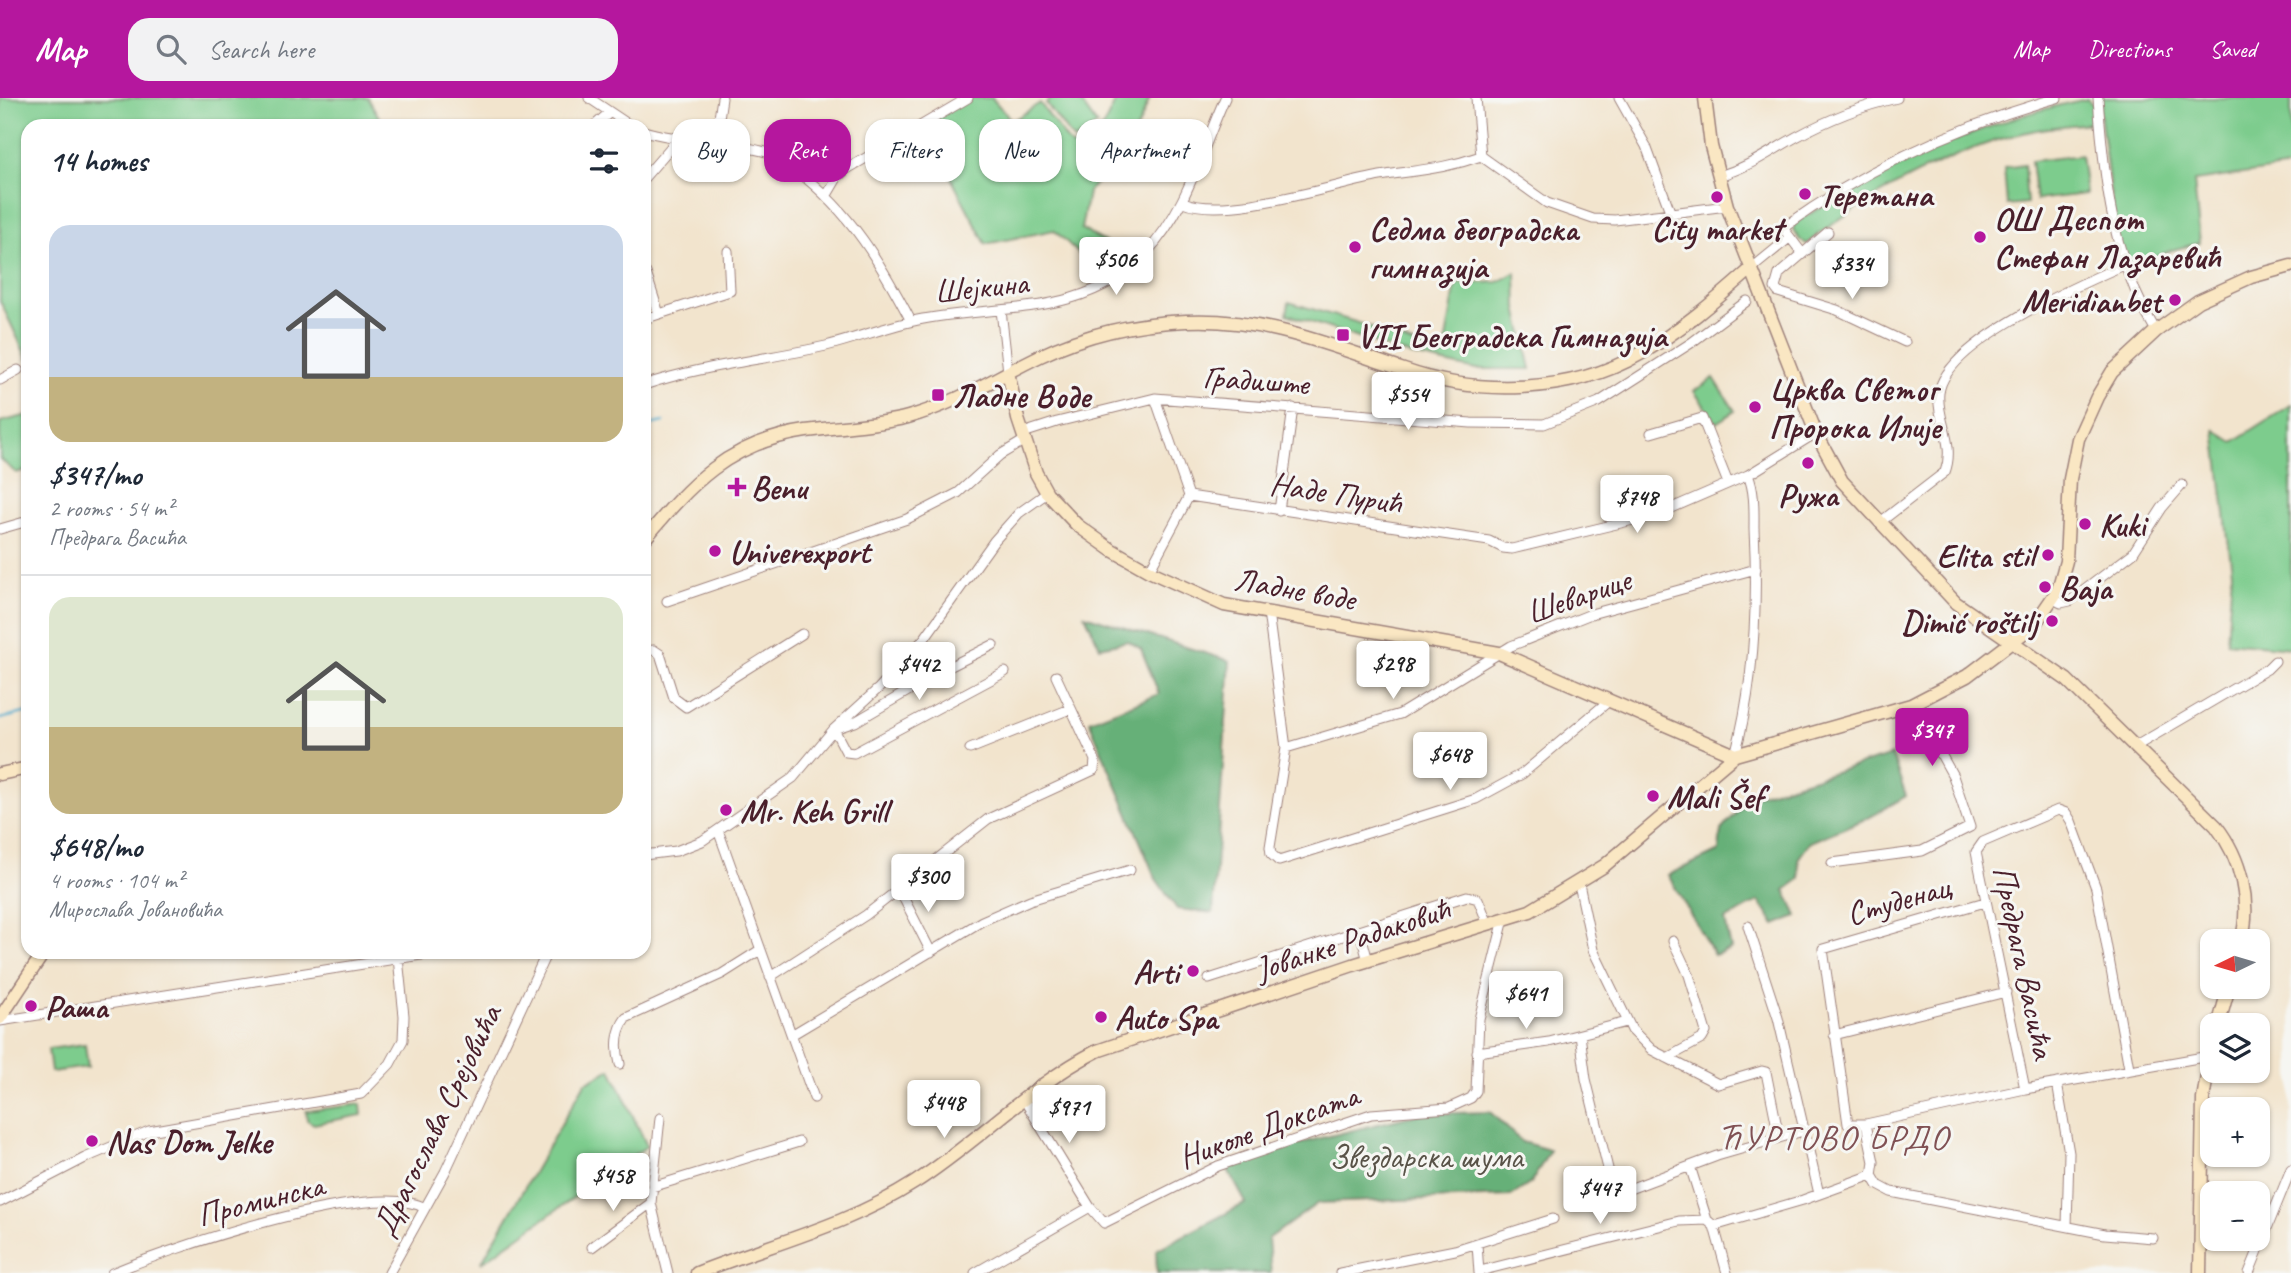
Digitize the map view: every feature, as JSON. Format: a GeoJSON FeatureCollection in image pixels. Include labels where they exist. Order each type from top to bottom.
{"type":"FeatureCollection","features":[{"type":"Feature","properties":{"kind":"main road"},"geometry":{"type":"LineString","coordinates":[[1705,98],[1718,176],[1727,206],[1816,433],[1842,481],[1956,603],[2064,677],[2207,816],[2230,847],[2241,877],[2245,899],[2242,929]]}},
{"type":"Feature","properties":{"kind":"main road","name":"Јованке Радаковић"},"geometry":{"type":"LineString","coordinates":[[697,1273],[834,1225],[879,1203],[941,1164],[1023,1098],[1081,1059],[1122,1041],[1542,906],[1579,884],[1620,853],[1735,755],[1912,705],[1967,677],[2034,625],[2053,599],[2066,561],[2070,479],[2083,426],[2112,372],[2156,331],[2198,301],[2225,288],[2291,266]]}},
{"type":"Feature","properties":{"kind":"main road"},"geometry":{"type":"LineString","coordinates":[[651,532],[699,477],[744,450],[803,431],[886,422],[918,414],[963,396],[1057,348],[1107,332],[1192,320],[1240,323],[1285,330],[1446,381],[1497,387],[1556,382],[1598,372],[1638,355],[1679,328],[1751,270]]}},
{"type":"Feature","properties":{"kind":"main road","name":"Ладне воде"},"geometry":{"type":"LineString","coordinates":[[1008,372],[1024,437],[1047,493],[1083,530],[1149,571],[1217,603],[1499,653],[1735,755]]}},
{"type":"Feature","properties":{"kind":"main road"},"geometry":{"type":"LineString","coordinates":[[0,775],[21,770]]}},
{"type":"Feature","properties":{"kind":"main road"},"geometry":{"type":"LineString","coordinates":[[0,1020],[39,959]]}},
{"type":"Feature","properties":{"kind":"main road"},"geometry":{"type":"LineString","coordinates":[[2200,1273],[2203,1099],[2206,1083]]}},
{"type":"Feature","properties":{"kind":"street"},"geometry":{"type":"LineString","coordinates":[[589,98],[619,119]]}},
{"type":"Feature","properties":{"kind":"street"},"geometry":{"type":"LineString","coordinates":[[719,119],[722,98]]}},
{"type":"Feature","properties":{"kind":"street"},"geometry":{"type":"LineString","coordinates":[[827,195],[837,178],[847,169],[968,98]]}},
{"type":"Feature","properties":{"kind":"street","name":"Шејкина"},"geometry":{"type":"LineString","coordinates":[[651,383],[691,370],[828,345],[911,321],[1066,302],[1110,284],[1147,253],[1183,202],[1197,161],[1225,98]]}},
{"type":"Feature","properties":{"kind":"street"},"geometry":{"type":"LineString","coordinates":[[1476,98],[1481,156],[1535,196],[1581,216],[1603,220],[1727,206]]}},
{"type":"Feature","properties":{"kind":"street"},"geometry":{"type":"LineString","coordinates":[[1619,98],[1646,146],[1671,214]]}},
{"type":"Feature","properties":{"kind":"street"},"geometry":{"type":"LineString","coordinates":[[1718,176],[1752,165],[1803,133],[1859,106],[1897,98]]}},
{"type":"Feature","properties":{"kind":"street"},"geometry":{"type":"LineString","coordinates":[[1802,253],[1783,228],[1823,199],[1908,152],[1966,126],[2057,98]]}},
{"type":"Feature","properties":{"kind":"street"},"geometry":{"type":"LineString","coordinates":[[2098,98],[2106,195],[2124,265],[2156,331]]}},
{"type":"Feature","properties":{"kind":"street"},"geometry":{"type":"LineString","coordinates":[[602,119],[609,113]]}},
{"type":"Feature","properties":{"kind":"street"},"geometry":{"type":"LineString","coordinates":[[651,133],[672,139]]}},
{"type":"Feature","properties":{"kind":"street"},"geometry":{"type":"LineString","coordinates":[[651,170],[672,146]]}},
{"type":"Feature","properties":{"kind":"street"},"geometry":{"type":"LineString","coordinates":[[750,150],[768,153],[827,195],[867,244],[911,321]]}},
{"type":"Feature","properties":{"kind":"street"},"geometry":{"type":"LineString","coordinates":[[1183,202],[1213,206],[1255,202],[1381,176],[1448,168],[1481,156]]}},
{"type":"Feature","properties":{"kind":"street"},"geometry":{"type":"LineString","coordinates":[[1828,232],[1779,274],[1774,283],[1778,292],[1836,310],[1905,342]]}},
{"type":"Feature","properties":{"kind":"street"},"geometry":{"type":"LineString","coordinates":[[1751,270],[1789,238]]}},
{"type":"Feature","properties":{"kind":"street"},"geometry":{"type":"LineString","coordinates":[[651,317],[730,291],[728,251]]}},
{"type":"Feature","properties":{"kind":"street"},"geometry":{"type":"LineString","coordinates":[[1879,523],[1945,472],[1948,449],[1939,391],[1949,370],[1976,344],[2038,306],[2124,265]]}},
{"type":"Feature","properties":{"kind":"street"},"geometry":{"type":"LineString","coordinates":[[651,289],[659,314]]}},
{"type":"Feature","properties":{"kind":"street","name":"Градиште"},"geometry":{"type":"LineString","coordinates":[[667,601],[907,519],[958,493],[1024,437],[1057,422],[1155,398],[1507,425],[1554,422],[1599,402],[1698,338],[1747,301]]}},
{"type":"Feature","properties":{"kind":"street","name":"Ладне воде"},"geometry":{"type":"LineString","coordinates":[[1000,310],[1008,372]]}},
{"type":"Feature","properties":{"kind":"street"},"geometry":{"type":"LineString","coordinates":[[0,380],[18,370]]}},
{"type":"Feature","properties":{"kind":"street"},"geometry":{"type":"LineString","coordinates":[[1149,571],[1189,496],[1155,398]]}},
{"type":"Feature","properties":{"kind":"street"},"geometry":{"type":"LineString","coordinates":[[1279,510],[1293,408]]}},
{"type":"Feature","properties":{"kind":"street"},"geometry":{"type":"LineString","coordinates":[[1651,433],[1702,418],[1728,483]]}},
{"type":"Feature","properties":{"kind":"street","name":"Наде Пурић"},"geometry":{"type":"LineString","coordinates":[[1189,496],[1475,538],[1503,548],[1516,548],[1658,514],[1748,475],[1816,433]]}},
{"type":"Feature","properties":{"kind":"street"},"geometry":{"type":"LineString","coordinates":[[1735,755],[1755,644],[1756,569],[1748,475]]}},
{"type":"Feature","properties":{"kind":"street"},"geometry":{"type":"LineString","coordinates":[[2053,599],[2061,603],[2070,601],[2127,559],[2182,485]]}},
{"type":"Feature","properties":{"kind":"street"},"geometry":{"type":"LineString","coordinates":[[651,854],[685,848],[718,830],[793,778],[834,729],[918,646],[994,541],[1019,513],[1047,493]]}},
{"type":"Feature","properties":{"kind":"street"},"geometry":{"type":"LineString","coordinates":[[0,529],[21,523]]}},
{"type":"Feature","properties":{"kind":"street","name":"Шеварице"},"geometry":{"type":"LineString","coordinates":[[1286,748],[1400,714],[1499,653],[1591,614],[1756,569]]}},
{"type":"Feature","properties":{"kind":"street"},"geometry":{"type":"LineString","coordinates":[[1268,612],[1286,748],[1270,847],[1274,858],[1283,861],[1476,799],[1522,774],[1610,700]]}},
{"type":"Feature","properties":{"kind":"street"},"geometry":{"type":"LineString","coordinates":[[651,651],[658,651],[674,698],[681,705],[690,706],[803,634]]}},
{"type":"Feature","properties":{"kind":"street"},"geometry":{"type":"LineString","coordinates":[[834,729],[864,718],[949,667],[993,645]]}},
{"type":"Feature","properties":{"kind":"street"},"geometry":{"type":"LineString","coordinates":[[2136,746],[2267,670],[2275,661]]}},
{"type":"Feature","properties":{"kind":"street"},"geometry":{"type":"LineString","coordinates":[[834,729],[846,752],[855,753],[1005,672]]}},
{"type":"Feature","properties":{"kind":"street"},"geometry":{"type":"LineString","coordinates":[[770,977],[842,932],[988,819],[1094,770],[1095,760],[1056,676]]}},
{"type":"Feature","properties":{"kind":"street","name":"Предрага Васића"},"geometry":{"type":"LineString","coordinates":[[1832,863],[1922,851],[1970,827],[1953,776],[1942,756],[1927,743],[1912,705]]}},
{"type":"Feature","properties":{"kind":"street"},"geometry":{"type":"LineString","coordinates":[[970,749],[1070,709]]}},
{"type":"Feature","properties":{"kind":"street","name":"Предрага Васића"},"geometry":{"type":"LineString","coordinates":[[2025,1089],[1985,902],[1977,847],[2057,810],[2066,813],[2082,846],[2096,888],[2129,1068]]}},
{"type":"Feature","properties":{"kind":"street"},"geometry":{"type":"LineString","coordinates":[[718,830],[814,1098]]}},
{"type":"Feature","properties":{"kind":"street"},"geometry":{"type":"LineString","coordinates":[[793,1034],[1002,911],[1129,870]]}},
{"type":"Feature","properties":{"kind":"street"},"geometry":{"type":"LineString","coordinates":[[1579,884],[1593,950],[1627,1022],[1646,1046],[1718,1084],[1766,1072],[1779,1138]]}},
{"type":"Feature","properties":{"kind":"street"},"geometry":{"type":"LineString","coordinates":[[899,889],[931,952]]}},
{"type":"Feature","properties":{"kind":"street"},"geometry":{"type":"LineString","coordinates":[[1209,979],[1467,896],[1478,900],[1488,924]]}},
{"type":"Feature","properties":{"kind":"street","name":"Студенац"},"geometry":{"type":"LineString","coordinates":[[1833,1035],[1822,956],[1825,946],[1985,902]]}},
{"type":"Feature","properties":{"kind":"street","name":"Николе Доксата"},"geometry":{"type":"LineString","coordinates":[[1090,1207],[1104,1223],[1218,1166],[1371,1114],[1439,1110],[1457,1105],[1476,1093],[1479,1019],[1504,919]]}},
{"type":"Feature","properties":{"kind":"street"},"geometry":{"type":"LineString","coordinates":[[1748,926],[1779,1017],[1802,1131],[1819,1194]]}},
{"type":"Feature","properties":{"kind":"street"},"geometry":{"type":"LineString","coordinates":[[1360,931],[1368,961]]}},
{"type":"Feature","properties":{"kind":"street"},"geometry":{"type":"LineString","coordinates":[[1667,1058],[1702,1039],[1706,1032],[1689,975],[1674,941]]}},
{"type":"Feature","properties":{"kind":"street"},"geometry":{"type":"LineString","coordinates":[[620,1064],[617,1051],[619,1030],[626,1018],[722,974],[760,950]]}},
{"type":"Feature","properties":{"kind":"street"},"geometry":{"type":"LineString","coordinates":[[0,1020],[392,959]]}},
{"type":"Feature","properties":{"kind":"street"},"geometry":{"type":"LineString","coordinates":[[0,1202],[85,1158],[149,1131],[361,1094],[390,1064],[402,1040],[404,1016],[398,959]]}},
{"type":"Feature","properties":{"kind":"street","name":"Драгослава Срејовића"},"geometry":{"type":"LineString","coordinates":[[388,1273],[425,1208],[544,959]]}},
{"type":"Feature","properties":{"kind":"street"},"geometry":{"type":"LineString","coordinates":[[2006,992],[1833,1035],[1849,1124],[1866,1124],[2200,1053]]}},
{"type":"Feature","properties":{"kind":"street"},"geometry":{"type":"LineString","coordinates":[[1477,1052],[1580,1035],[1627,1022]]}},
{"type":"Feature","properties":{"kind":"street"},"geometry":{"type":"LineString","coordinates":[[1580,1035],[1586,1079],[1614,1189],[1802,1131]]}},
{"type":"Feature","properties":{"kind":"street"},"geometry":{"type":"LineString","coordinates":[[2057,1083],[2069,1153],[2067,1226]]}},
{"type":"Feature","properties":{"kind":"street"},"geometry":{"type":"LineString","coordinates":[[975,1273],[1090,1207],[1023,1098]]}},
{"type":"Feature","properties":{"kind":"street"},"geometry":{"type":"LineString","coordinates":[[660,1118],[651,1203],[668,1273]]}},
{"type":"Feature","properties":{"kind":"street"},"geometry":{"type":"LineString","coordinates":[[1866,1124],[1874,1162],[1872,1175],[1878,1185],[1891,1192],[2105,1234],[2153,1238]]}},
{"type":"Feature","properties":{"kind":"street"},"geometry":{"type":"LineString","coordinates":[[652,1187],[799,1142]]}},
{"type":"Feature","properties":{"kind":"street"},"geometry":{"type":"LineString","coordinates":[[1690,1166],[1727,1273]]}},
{"type":"Feature","properties":{"kind":"street"},"geometry":{"type":"LineString","coordinates":[[2249,1273],[2291,1168]]}},
{"type":"Feature","properties":{"kind":"street"},"geometry":{"type":"LineString","coordinates":[[1477,1244],[1480,1272],[1675,1222],[1710,1223],[1819,1194],[1872,1175]]}},
{"type":"Feature","properties":{"kind":"street","name":"Проминска"},"geometry":{"type":"LineString","coordinates":[[112,1273],[166,1250],[315,1210],[367,1203],[416,1204],[425,1208]]}},
{"type":"Feature","properties":{"kind":"street"},"geometry":{"type":"LineString","coordinates":[[592,1247],[651,1203]]}},
{"type":"Feature","properties":{"kind":"street"},"geometry":{"type":"LineString","coordinates":[[1340,1273],[1477,1244],[1553,1219]]}},
{"type":"Feature","properties":{"kind":"green space"},"geometry":{"type":"Polygon","coordinates":[[[0,98],[368,98],[380,119],[21,119],[21,345],[0,301],[0,98]]]}},
{"type":"Feature","properties":{"kind":"green space"},"geometry":{"type":"Polygon","coordinates":[[[968,98],[992,98],[1010,119],[979,119],[979,182],[1062,182],[1062,133],[1072,147],[1076,144],[1076,182],[1097,182],[1088,192],[1081,229],[1139,261],[1110,283],[1054,230],[986,244],[953,182],[965,182],[965,119],[933,119],[968,98]]]}},
{"type":"Feature","properties":{"kind":"green space"},"geometry":{"type":"Polygon","coordinates":[[[1053,98],[1078,98],[1093,119],[1076,119],[1074,141],[1062,125],[1062,119],[1058,119],[1046,103],[1053,98]]]}},
{"type":"Feature","properties":{"kind":"green space"},"geometry":{"type":"Polygon","coordinates":[[[1117,98],[1150,98],[1141,119],[1107,119],[1117,98]]]}},
{"type":"Feature","properties":{"kind":"green space"},"geometry":{"type":"Polygon","coordinates":[[[2098,98],[2291,98],[2291,167],[2194,181],[2200,243],[2172,250],[2126,270],[2116,236],[2098,98]]]}},
{"type":"Feature","properties":{"kind":"green space"},"geometry":{"type":"Polygon","coordinates":[[[2087,99],[2095,107],[2096,119],[2092,123],[2032,131],[1996,141],[1939,163],[1881,193],[1807,244],[1800,240],[1793,229],[1795,222],[1830,202],[1936,148],[2010,120],[2087,99]]]}},
{"type":"Feature","properties":{"kind":"green space"},"geometry":{"type":"Polygon","coordinates":[[[1040,103],[1052,119],[1015,119],[1040,103]]]}},
{"type":"Feature","properties":{"kind":"green space"},"geometry":{"type":"Polygon","coordinates":[[[2081,155],[2086,194],[2036,200],[2031,161],[2081,155]]]}},
{"type":"Feature","properties":{"kind":"green space"},"geometry":{"type":"Polygon","coordinates":[[[2024,165],[2027,203],[2007,205],[2004,168],[2024,165]]]}},
{"type":"Feature","properties":{"kind":"green space"},"geometry":{"type":"Polygon","coordinates":[[[1516,272],[1517,308],[1531,369],[1472,369],[1409,355],[1287,314],[1289,302],[1362,324],[1443,356],[1456,284],[1498,282],[1516,272]]]}},
{"type":"Feature","properties":{"kind":"green space"},"geometry":{"type":"Polygon","coordinates":[[[1714,378],[1735,411],[1716,423],[1694,391],[1714,378]]]}},
{"type":"Feature","properties":{"kind":"green space"},"geometry":{"type":"Polygon","coordinates":[[[2291,405],[2291,648],[2227,642],[2232,572],[2215,430],[2233,442],[2291,405]]]}},
{"type":"Feature","properties":{"kind":"green space"},"geometry":{"type":"Polygon","coordinates":[[[21,417],[21,472],[16,473],[0,459],[0,422],[21,417]]]}},
{"type":"Feature","properties":{"kind":"green space"},"geometry":{"type":"Polygon","coordinates":[[[1085,615],[1230,661],[1213,913],[1177,909],[1156,879],[1089,721],[1159,694],[1141,649],[1128,641],[1100,647],[1085,615]]]}},
{"type":"Feature","properties":{"kind":"green space"},"geometry":{"type":"Polygon","coordinates":[[[1892,755],[1906,796],[1870,817],[1810,842],[1798,859],[1800,879],[1785,890],[1797,916],[1775,925],[1759,901],[1725,920],[1731,949],[1714,955],[1668,875],[1719,851],[1721,830],[1751,797],[1892,755]]]}},
{"type":"Feature","properties":{"kind":"green space"},"geometry":{"type":"Polygon","coordinates":[[[85,1044],[88,1067],[51,1072],[48,1049],[85,1044]]]}},
{"type":"Feature","properties":{"kind":"green space"},"geometry":{"type":"Polygon","coordinates":[[[611,1069],[647,1146],[481,1263],[585,1083],[611,1069]]]}},
{"type":"Feature","properties":{"kind":"green space"},"geometry":{"type":"Polygon","coordinates":[[[361,1104],[362,1115],[314,1124],[307,1120],[306,1111],[361,1104]]]}},
{"type":"Feature","properties":{"kind":"green space","name":"Звездарска шума"},"geometry":{"type":"Polygon","coordinates":[[[1490,1112],[1522,1142],[1550,1150],[1531,1183],[1511,1196],[1318,1203],[1268,1239],[1271,1273],[1157,1273],[1156,1250],[1246,1203],[1227,1168],[1305,1142],[1419,1114],[1490,1112]]]}},
{"type":"Feature","properties":{"kind":"waterway"},"geometry":{"type":"LineString","coordinates":[[651,425],[664,422]]}},
{"type":"Feature","properties":{"kind":"waterway"},"geometry":{"type":"LineString","coordinates":[[0,719],[21,714]]}},
{"type":"Feature","properties":{"kind":"place","name":"Теретана"},"geometry":{"type":"Point","coordinates":[1805,194]}},
{"type":"Feature","properties":{"kind":"place","name":"City market"},"geometry":{"type":"Point","coordinates":[1717,197]}},
{"type":"Feature","properties":{"kind":"place","name":"ОШ Деспот Стефан Лазаревић"},"geometry":{"type":"Point","coordinates":[1980,237]}},
{"type":"Feature","properties":{"kind":"place","name":"Седма београдска гимназија"},"geometry":{"type":"Point","coordinates":[1355,247]}},
{"type":"Feature","properties":{"kind":"place","name":"Meridianbet"},"geometry":{"type":"Point","coordinates":[2175,300]}},
{"type":"Feature","properties":{"kind":"place","name":"VII Београдска Гимназија"},"geometry":{"type":"Point","coordinates":[1343,335]}},
{"type":"Feature","properties":{"kind":"place","name":"Ладне Воде"},"geometry":{"type":"Point","coordinates":[938,395]}},
{"type":"Feature","properties":{"kind":"place","name":"Црква Светог Пророка Илије"},"geometry":{"type":"Point","coordinates":[1755,407]}},
{"type":"Feature","properties":{"kind":"place","name":"Ружа"},"geometry":{"type":"Point","coordinates":[1808,463]}},
{"type":"Feature","properties":{"kind":"place","name":"Benu"},"geometry":{"type":"Point","coordinates":[737,487]}},
{"type":"Feature","properties":{"kind":"place","name":"Kuki"},"geometry":{"type":"Point","coordinates":[2085,524]}},
{"type":"Feature","properties":{"kind":"place","name":"Univerexport"},"geometry":{"type":"Point","coordinates":[715,551]}},
{"type":"Feature","properties":{"kind":"place","name":"Elita stil"},"geometry":{"type":"Point","coordinates":[2048,555]}},
{"type":"Feature","properties":{"kind":"place","name":"Baja"},"geometry":{"type":"Point","coordinates":[2045,587]}},
{"type":"Feature","properties":{"kind":"place","name":"Dimić roštilj"},"geometry":{"type":"Point","coordinates":[2052,621]}},
{"type":"Feature","properties":{"kind":"place","name":"Mali Šef"},"geometry":{"type":"Point","coordinates":[1653,796]}},
{"type":"Feature","properties":{"kind":"place","name":"Mr. Keh Grill"},"geometry":{"type":"Point","coordinates":[726,810]}},
{"type":"Feature","properties":{"kind":"place","name":"Arti"},"geometry":{"type":"Point","coordinates":[1193,971]}},
{"type":"Feature","properties":{"kind":"place","name":"Раша"},"geometry":{"type":"Point","coordinates":[31,1006]}},
{"type":"Feature","properties":{"kind":"place","name":"Auto Spa"},"geometry":{"type":"Point","coordinates":[1101,1017]}},
{"type":"Feature","properties":{"kind":"place","name":"Nas Dom Jelke"},"geometry":{"type":"Point","coordinates":[92,1141]}},
{"type":"Feature","properties":{"kind":"district","name":"ЋУРТОВО БРДО"},"geometry":{"type":"Point","coordinates":[1833,1137]}}]}
